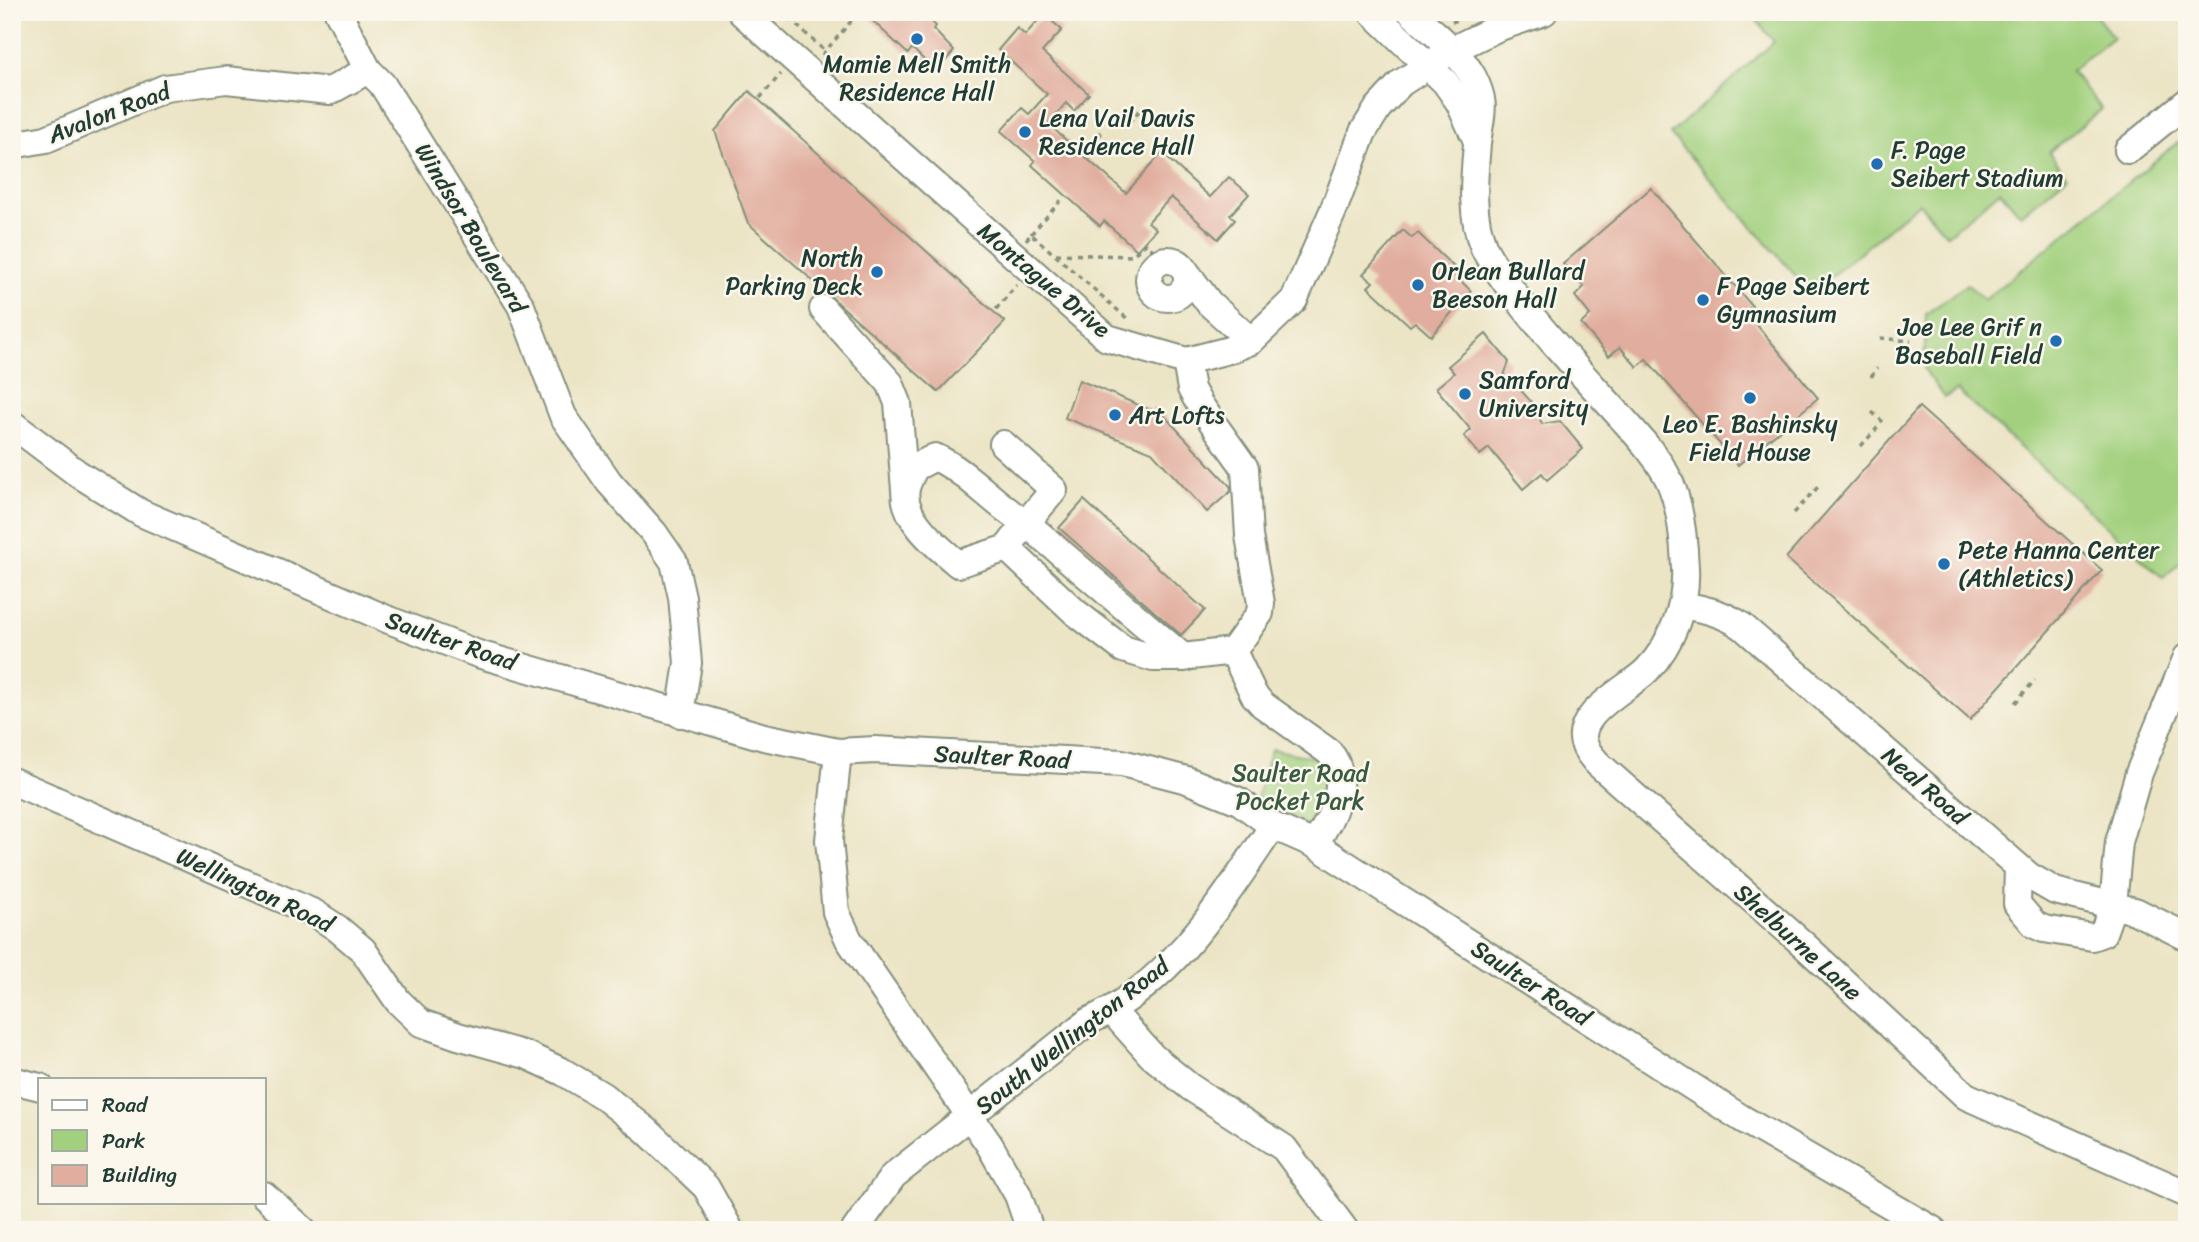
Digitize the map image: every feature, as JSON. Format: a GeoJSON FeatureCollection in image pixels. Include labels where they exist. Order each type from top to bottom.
{"type":"FeatureCollection","features":[{"type":"Feature","properties":{"kind":"street","name":"Windsor Boulevard"},"geometry":{"type":"LineString","coordinates":[[338,12],[368,70],[382,84],[521,306],[563,416],[609,482],[654,533],[674,562],[682,597],[688,663],[680,714]]}},
{"type":"Feature","properties":{"kind":"street","name":"Montague Drive"},"geometry":{"type":"LineString","coordinates":[[741,12],[1107,338],[1186,361]]}},
{"type":"Feature","properties":{"kind":"street"},"geometry":{"type":"LineString","coordinates":[[1371,12],[1445,82],[1459,102],[1478,141]]}},
{"type":"Feature","properties":{"kind":"street"},"geometry":{"type":"LineString","coordinates":[[1007,548],[1075,612],[1123,649],[1153,657],[1184,658],[1233,651],[1260,613],[1261,603],[1249,536],[1245,468],[1191,389],[1186,361],[1229,350],[1251,341],[1294,300],[1333,211],[1363,132],[1378,108],[1401,83],[1452,50],[1497,28],[1544,12]]}},
{"type":"Feature","properties":{"kind":"street","name":"Shelburne Lane"},"geometry":{"type":"LineString","coordinates":[[1419,20],[1452,50],[1472,76],[1480,95],[1483,112],[1473,199],[1479,232],[1488,255],[1531,316],[1648,447],[1669,481],[1683,538],[1685,572],[1682,605],[1670,639],[1657,659],[1622,691],[1593,711],[1583,732],[1583,744],[1597,763],[1803,944],[1966,1096],[2187,1195]]}},
{"type":"Feature","properties":{"kind":"street","name":"Avalon Road"},"geometry":{"type":"LineString","coordinates":[[12,145],[46,139],[165,88],[226,80],[330,91],[368,70]]}},
{"type":"Feature","properties":{"kind":"street"},"geometry":{"type":"LineString","coordinates":[[2128,150],[2187,102]]}},
{"type":"Feature","properties":{"kind":"street"},"geometry":{"type":"LineString","coordinates":[[1209,303],[1166,299],[1154,293],[1149,281],[1153,268],[1168,260],[1180,264],[1209,303],[1251,341]]}},
{"type":"Feature","properties":{"kind":"street"},"geometry":{"type":"LineString","coordinates":[[823,309],[890,383],[898,403],[909,510],[929,539],[958,564],[1007,548],[1054,489],[1003,444]]}},
{"type":"Feature","properties":{"kind":"street","name":"Saulter Road"},"geometry":{"type":"LineString","coordinates":[[12,424],[77,473],[141,513],[351,604],[478,654],[764,737],[838,752],[875,750],[1122,763],[1187,780],[1240,801],[1273,826],[1314,844],[1741,1118],[1933,1230]]}},
{"type":"Feature","properties":{"kind":"street"},"geometry":{"type":"LineString","coordinates":[[905,491],[914,468],[935,457],[954,466],[1026,523],[1184,658]]}},
{"type":"Feature","properties":{"kind":"street","name":"Neal Road"},"geometry":{"type":"LineString","coordinates":[[1682,605],[1714,611],[1742,626],[2018,867],[2055,891],[2135,911],[2187,937]]}},
{"type":"Feature","properties":{"kind":"street"},"geometry":{"type":"LineString","coordinates":[[1233,651],[1254,695],[1263,705],[1329,752],[1340,770],[1339,792],[1324,831],[1314,844]]}},
{"type":"Feature","properties":{"kind":"street"},"geometry":{"type":"LineString","coordinates":[[2018,867],[2017,904],[2035,925],[2092,937],[2103,933],[2113,905],[2119,842],[2139,773],[2187,657]]}},
{"type":"Feature","properties":{"kind":"street"},"geometry":{"type":"LineString","coordinates":[[838,752],[829,840],[836,912],[849,940],[970,1115],[1018,1195],[1030,1230]]}},
{"type":"Feature","properties":{"kind":"street","name":"Wellington Road"},"geometry":{"type":"LineString","coordinates":[[12,781],[314,913],[363,950],[398,1001],[421,1023],[458,1037],[526,1055],[563,1072],[603,1096],[646,1130],[706,1187],[730,1230]]}},
{"type":"Feature","properties":{"kind":"street","name":"South Wellington Road"},"geometry":{"type":"LineString","coordinates":[[855,1230],[893,1176],[1089,1021],[1112,1011],[1161,972],[1211,916],[1273,826]]}},
{"type":"Feature","properties":{"kind":"street"},"geometry":{"type":"LineString","coordinates":[[1112,1011],[1152,1056],[1190,1087],[1284,1148],[1345,1230]]}},
{"type":"Feature","properties":{"kind":"street"},"geometry":{"type":"LineString","coordinates":[[12,1080],[38,1086]]}},
{"type":"Feature","properties":{"kind":"street"},"geometry":{"type":"LineString","coordinates":[[266,1197],[303,1230]]}},
{"type":"Feature","properties":{"kind":"path"},"geometry":{"type":"LineString","coordinates":[[782,12],[825,51]]}},
{"type":"Feature","properties":{"kind":"path"},"geometry":{"type":"LineString","coordinates":[[1419,20],[1446,24],[1474,15]]}},
{"type":"Feature","properties":{"kind":"path"},"geometry":{"type":"LineString","coordinates":[[820,58],[853,19]]}},
{"type":"Feature","properties":{"kind":"path"},"geometry":{"type":"LineString","coordinates":[[760,98],[784,69]]}},
{"type":"Feature","properties":{"kind":"path"},"geometry":{"type":"LineString","coordinates":[[1129,122],[1140,110]]}},
{"type":"Feature","properties":{"kind":"path"},"geometry":{"type":"LineString","coordinates":[[1098,132],[1106,139]]}},
{"type":"Feature","properties":{"kind":"path"},"geometry":{"type":"LineString","coordinates":[[1114,146],[1124,156]]}},
{"type":"Feature","properties":{"kind":"path"},"geometry":{"type":"LineString","coordinates":[[1020,247],[1064,197]]}},
{"type":"Feature","properties":{"kind":"path"},"geometry":{"type":"LineString","coordinates":[[1031,234],[1134,323]]}},
{"type":"Feature","properties":{"kind":"path"},"geometry":{"type":"LineString","coordinates":[[1054,254],[1131,256],[1146,244],[1154,251]]}},
{"type":"Feature","properties":{"kind":"path"},"geometry":{"type":"LineString","coordinates":[[996,309],[1020,281]]}},
{"type":"Feature","properties":{"kind":"path"},"geometry":{"type":"LineString","coordinates":[[1880,338],[1911,341]]}},
{"type":"Feature","properties":{"kind":"path"},"geometry":{"type":"LineString","coordinates":[[1871,377],[1878,368]]}},
{"type":"Feature","properties":{"kind":"path"},"geometry":{"type":"LineString","coordinates":[[1861,446],[1881,424],[1872,412]]}},
{"type":"Feature","properties":{"kind":"path"},"geometry":{"type":"LineString","coordinates":[[1794,513],[1818,487]]}},
{"type":"Feature","properties":{"kind":"path"},"geometry":{"type":"LineString","coordinates":[[2015,703],[2035,680]]}},
{"type":"Feature","properties":{"kind":"green space","name":"F. Page Seibert Stadium"},"geometry":{"type":"Polygon","coordinates":[[[1750,12],[2093,12],[2113,37],[2071,71],[2102,109],[2049,152],[2067,176],[2021,215],[2000,191],[1947,235],[1919,203],[1811,293],[1670,134],[1774,42],[1750,12]]]}},
{"type":"Feature","properties":{"kind":"green space","name":"Joe Lee Grif n Baseball Field"},"geometry":{"type":"Polygon","coordinates":[[[2182,139],[2187,145],[2187,556],[2163,578],[1957,390],[1945,398],[1924,369],[1926,314],[1967,284],[1984,300],[2182,139]]]}},
{"type":"Feature","properties":{"kind":"green space","name":"Saulter Road Pocket Park"},"geometry":{"type":"Polygon","coordinates":[[[1271,749],[1325,760],[1334,780],[1317,831],[1257,798],[1271,749]]]}},
{"type":"Feature","properties":{"kind":"building","name":"Mamie Mell Smith Residence Hall"},"geometry":{"type":"Polygon","coordinates":[[[863,12],[921,12],[936,26],[933,29],[954,51],[936,72],[912,48],[908,54],[863,12]]]}},
{"type":"Feature","properties":{"kind":"building","name":"Lena Vail Davis Residence Hall"},"geometry":{"type":"Polygon","coordinates":[[[1044,14],[1062,30],[1042,52],[1089,94],[1074,111],[1066,103],[1048,124],[1126,193],[1162,153],[1210,197],[1229,177],[1249,194],[1230,215],[1235,220],[1218,239],[1171,197],[1148,222],[1156,229],[1137,250],[1104,221],[1100,226],[1032,165],[1035,161],[1001,131],[1022,108],[1029,114],[1047,94],[998,50],[1017,28],[1025,35],[1044,14]]]}},
{"type":"Feature","properties":{"kind":"building","name":"North Parking Deck"},"geometry":{"type":"Polygon","coordinates":[[[749,91],[1005,322],[938,392],[748,223],[715,131],[749,91]]]}},
{"type":"Feature","properties":{"kind":"building"},"geometry":{"type":"Polygon","coordinates":[[[1651,188],[1752,306],[1746,312],[1818,398],[1738,465],[1646,359],[1637,367],[1620,347],[1609,356],[1581,324],[1590,315],[1575,296],[1584,287],[1563,264],[1651,188]]]}},
{"type":"Feature","properties":{"kind":"building","name":"Orlean Bullard Beeson Hall"},"geometry":{"type":"Polygon","coordinates":[[[1403,230],[1412,238],[1418,233],[1459,272],[1455,275],[1471,291],[1431,336],[1415,322],[1410,326],[1368,287],[1373,282],[1363,274],[1403,230]]]}},
{"type":"Feature","properties":{"kind":"building"},"geometry":{"type":"Polygon","coordinates":[[[1486,334],[1509,362],[1503,378],[1516,385],[1535,406],[1542,424],[1560,421],[1583,449],[1547,480],[1542,473],[1523,489],[1489,448],[1480,455],[1464,436],[1471,430],[1436,388],[1454,373],[1448,366],[1486,334]]]}},
{"type":"Feature","properties":{"kind":"building"},"geometry":{"type":"Polygon","coordinates":[[[1079,380],[1155,412],[1157,408],[1230,486],[1231,491],[1207,512],[1152,452],[1065,418],[1079,380]]]}},
{"type":"Feature","properties":{"kind":"building","name":"Pete Hanna Center (Athletics)"},"geometry":{"type":"Polygon","coordinates":[[[1919,407],[2102,570],[1970,720],[1786,558],[1919,407]]]}},
{"type":"Feature","properties":{"kind":"building"},"geometry":{"type":"Polygon","coordinates":[[[1084,500],[1205,610],[1181,635],[1059,528],[1084,500]]]}},
{"type":"Feature","properties":{"kind":"place","name":"Mamie Mell Smith Residence Hall"},"geometry":{"type":"Point","coordinates":[917,39]}},
{"type":"Feature","properties":{"kind":"place","name":"Lena Vail Davis Residence Hall"},"geometry":{"type":"Point","coordinates":[1025,132]}},
{"type":"Feature","properties":{"kind":"place","name":"F. Page Seibert Stadium"},"geometry":{"type":"Point","coordinates":[1877,164]}},
{"type":"Feature","properties":{"kind":"place","name":"North Parking Deck"},"geometry":{"type":"Point","coordinates":[877,272]}},
{"type":"Feature","properties":{"kind":"place","name":"Orlean Bullard Beeson Hall"},"geometry":{"type":"Point","coordinates":[1418,285]}},
{"type":"Feature","properties":{"kind":"place","name":"F Page Seibert Gymnasium"},"geometry":{"type":"Point","coordinates":[1703,300]}},
{"type":"Feature","properties":{"kind":"place","name":"Joe Lee Grif n Baseball Field"},"geometry":{"type":"Point","coordinates":[2056,341]}},
{"type":"Feature","properties":{"kind":"place","name":"Samford University"},"geometry":{"type":"Point","coordinates":[1465,394]}},
{"type":"Feature","properties":{"kind":"place","name":"Leo E. Bashinsky Field House"},"geometry":{"type":"Point","coordinates":[1750,398]}},
{"type":"Feature","properties":{"kind":"place","name":"Art Lofts"},"geometry":{"type":"Point","coordinates":[1115,415]}},
{"type":"Feature","properties":{"kind":"place","name":"Pete Hanna Center (Athletics)"},"geometry":{"type":"Point","coordinates":[1944,564]}}]}
